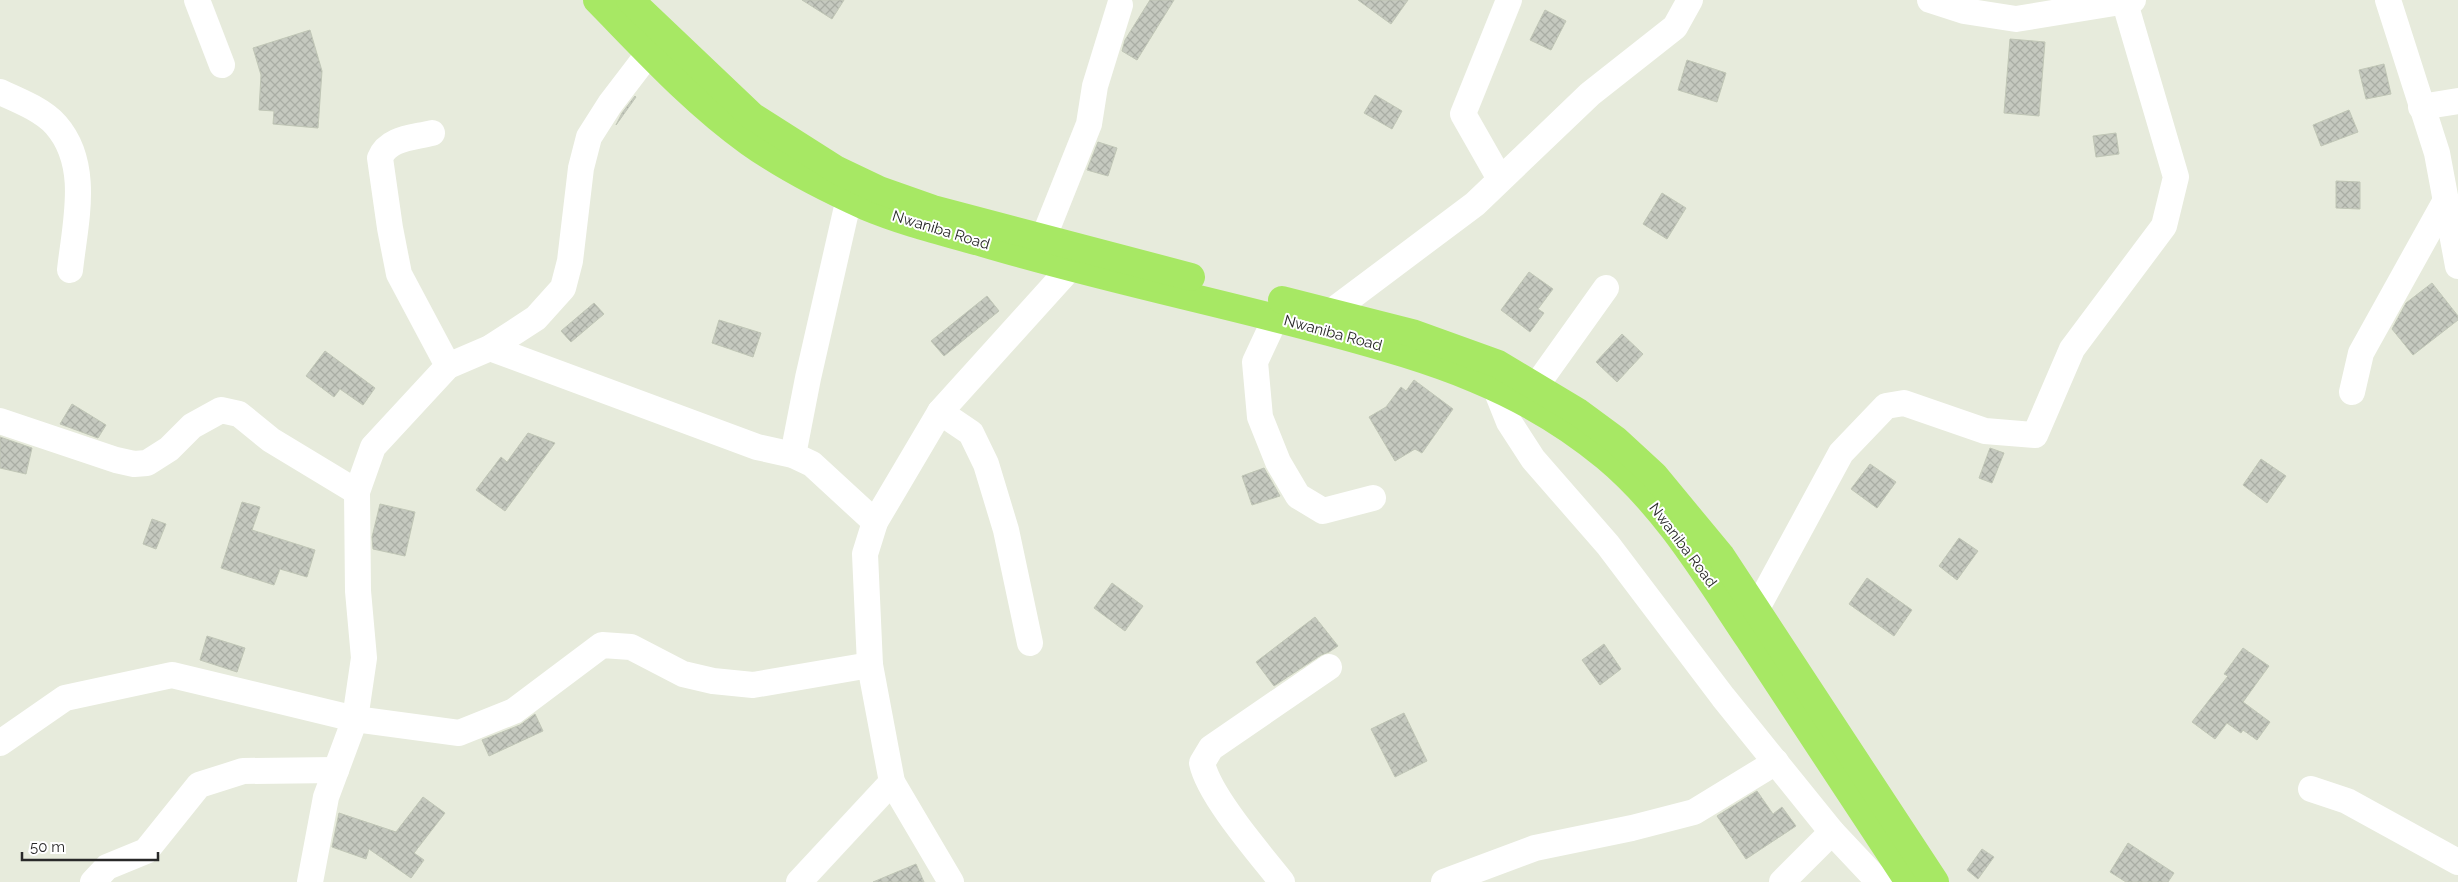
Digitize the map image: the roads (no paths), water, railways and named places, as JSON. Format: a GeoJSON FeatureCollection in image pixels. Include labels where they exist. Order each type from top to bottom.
{"type":"FeatureCollection","features":[{"type":"Feature","properties":{"kind":"main road","name":"Nwaniba Road"},"geometry":{"type":"LineString","coordinates":[[597,0],[649,53],[721,120],[783,164],[849,198],[907,221],[1033,258],[1276,317],[1412,354],[1439,363],[1495,387],[1536,408],[1607,458],[1638,486],[1662,514],[1706,571],[1909,882]]}},
{"type":"Feature","properties":{"kind":"main road"},"geometry":{"type":"LineString","coordinates":[[630,0],[752,116],[837,170],[879,190],[933,209],[1412,333],[1458,348],[1498,364],[1536,386],[1616,440],[1654,475],[1721,556],[1936,882]]}},
{"type":"Feature","properties":{"kind":"street"},"geometry":{"type":"LineString","coordinates":[[197,0],[222,65]]}},
{"type":"Feature","properties":{"kind":"street"},"geometry":{"type":"LineString","coordinates":[[1500,179],[1463,114],[1510,0]]}},
{"type":"Feature","properties":{"kind":"street"},"geometry":{"type":"LineString","coordinates":[[1331,312],[1475,204],[1590,94],[1675,26],[1690,0]]}},
{"type":"Feature","properties":{"kind":"street"},"geometry":{"type":"LineString","coordinates":[[1756,610],[1841,452],[1886,406],[1904,403],[1985,431],[2035,435],[2072,349],[2164,226],[2176,177],[2129,1],[2016,19],[1964,11],[1930,0]]}},
{"type":"Feature","properties":{"kind":"street"},"geometry":{"type":"LineString","coordinates":[[2388,0],[2437,153],[2458,266]]}},
{"type":"Feature","properties":{"kind":"street"},"geometry":{"type":"LineString","coordinates":[[1043,239],[1089,124],[1096,86],[1120,5]]}},
{"type":"Feature","properties":{"kind":"street"},"geometry":{"type":"LineString","coordinates":[[310,882],[326,797],[354,719],[364,658],[358,591],[357,492],[372,446],[448,366],[490,348],[536,318],[563,288],[570,261],[581,168],[589,137],[610,104],[649,53]]}},
{"type":"Feature","properties":{"kind":"street"},"geometry":{"type":"LineString","coordinates":[[0,92],[18,100],[56,125],[70,147],[80,180],[70,270]]}},
{"type":"Feature","properties":{"kind":"street"},"geometry":{"type":"LineString","coordinates":[[2421,107],[2458,101]]}},
{"type":"Feature","properties":{"kind":"street"},"geometry":{"type":"LineString","coordinates":[[432,133],[395,142],[384,148],[380,158],[390,228],[400,274],[448,366]]}},
{"type":"Feature","properties":{"kind":"street"},"geometry":{"type":"LineString","coordinates":[[794,455],[808,378],[849,198]]}},
{"type":"Feature","properties":{"kind":"street"},"geometry":{"type":"LineString","coordinates":[[2352,392],[2361,353],[2446,200]]}},
{"type":"Feature","properties":{"kind":"street"},"geometry":{"type":"LineString","coordinates":[[951,882],[892,782],[870,665],[865,554],[875,522],[940,412],[1071,266]]}},
{"type":"Feature","properties":{"kind":"street"},"geometry":{"type":"LineString","coordinates":[[1536,386],[1606,288]]}},
{"type":"Feature","properties":{"kind":"street"},"geometry":{"type":"LineString","coordinates":[[1276,317],[1255,362],[1260,417],[1278,462],[1298,496],[1323,511],[1373,498]]}},
{"type":"Feature","properties":{"kind":"street"},"geometry":{"type":"LineString","coordinates":[[490,348],[758,447],[794,455],[812,464],[875,522]]}},
{"type":"Feature","properties":{"kind":"street"},"geometry":{"type":"LineString","coordinates":[[1495,387],[1509,422],[1533,459],[1608,545],[1723,697],[1832,832],[1879,882]]}},
{"type":"Feature","properties":{"kind":"street"},"geometry":{"type":"LineString","coordinates":[[0,421],[116,460],[134,464],[148,463],[169,448],[192,426],[221,410],[239,414],[271,440],[357,492]]}},
{"type":"Feature","properties":{"kind":"street"},"geometry":{"type":"LineString","coordinates":[[940,412],[971,433],[986,464],[1006,530],[1030,643]]}},
{"type":"Feature","properties":{"kind":"street"},"geometry":{"type":"LineString","coordinates":[[0,743],[65,698],[172,675],[354,719],[459,733],[514,711],[602,645],[631,647],[683,674],[713,681],[753,685],[870,665]]}},
{"type":"Feature","properties":{"kind":"street"},"geometry":{"type":"LineString","coordinates":[[1282,882],[1243,833],[1204,775],[1202,763],[1211,748],[1329,667]]}},
{"type":"Feature","properties":{"kind":"street"},"geometry":{"type":"LineString","coordinates":[[1444,882],[1535,848],[1632,828],[1694,812],[1776,762]]}},
{"type":"Feature","properties":{"kind":"street"},"geometry":{"type":"LineString","coordinates":[[93,882],[108,867],[146,850],[199,785],[243,771],[336,770]]}},
{"type":"Feature","properties":{"kind":"street"},"geometry":{"type":"LineString","coordinates":[[799,882],[892,782]]}},
{"type":"Feature","properties":{"kind":"street"},"geometry":{"type":"LineString","coordinates":[[2310,788],[2347,801],[2458,862]]}},
{"type":"Feature","properties":{"kind":"street"},"geometry":{"type":"LineString","coordinates":[[1782,882],[1832,832]]}}]}
